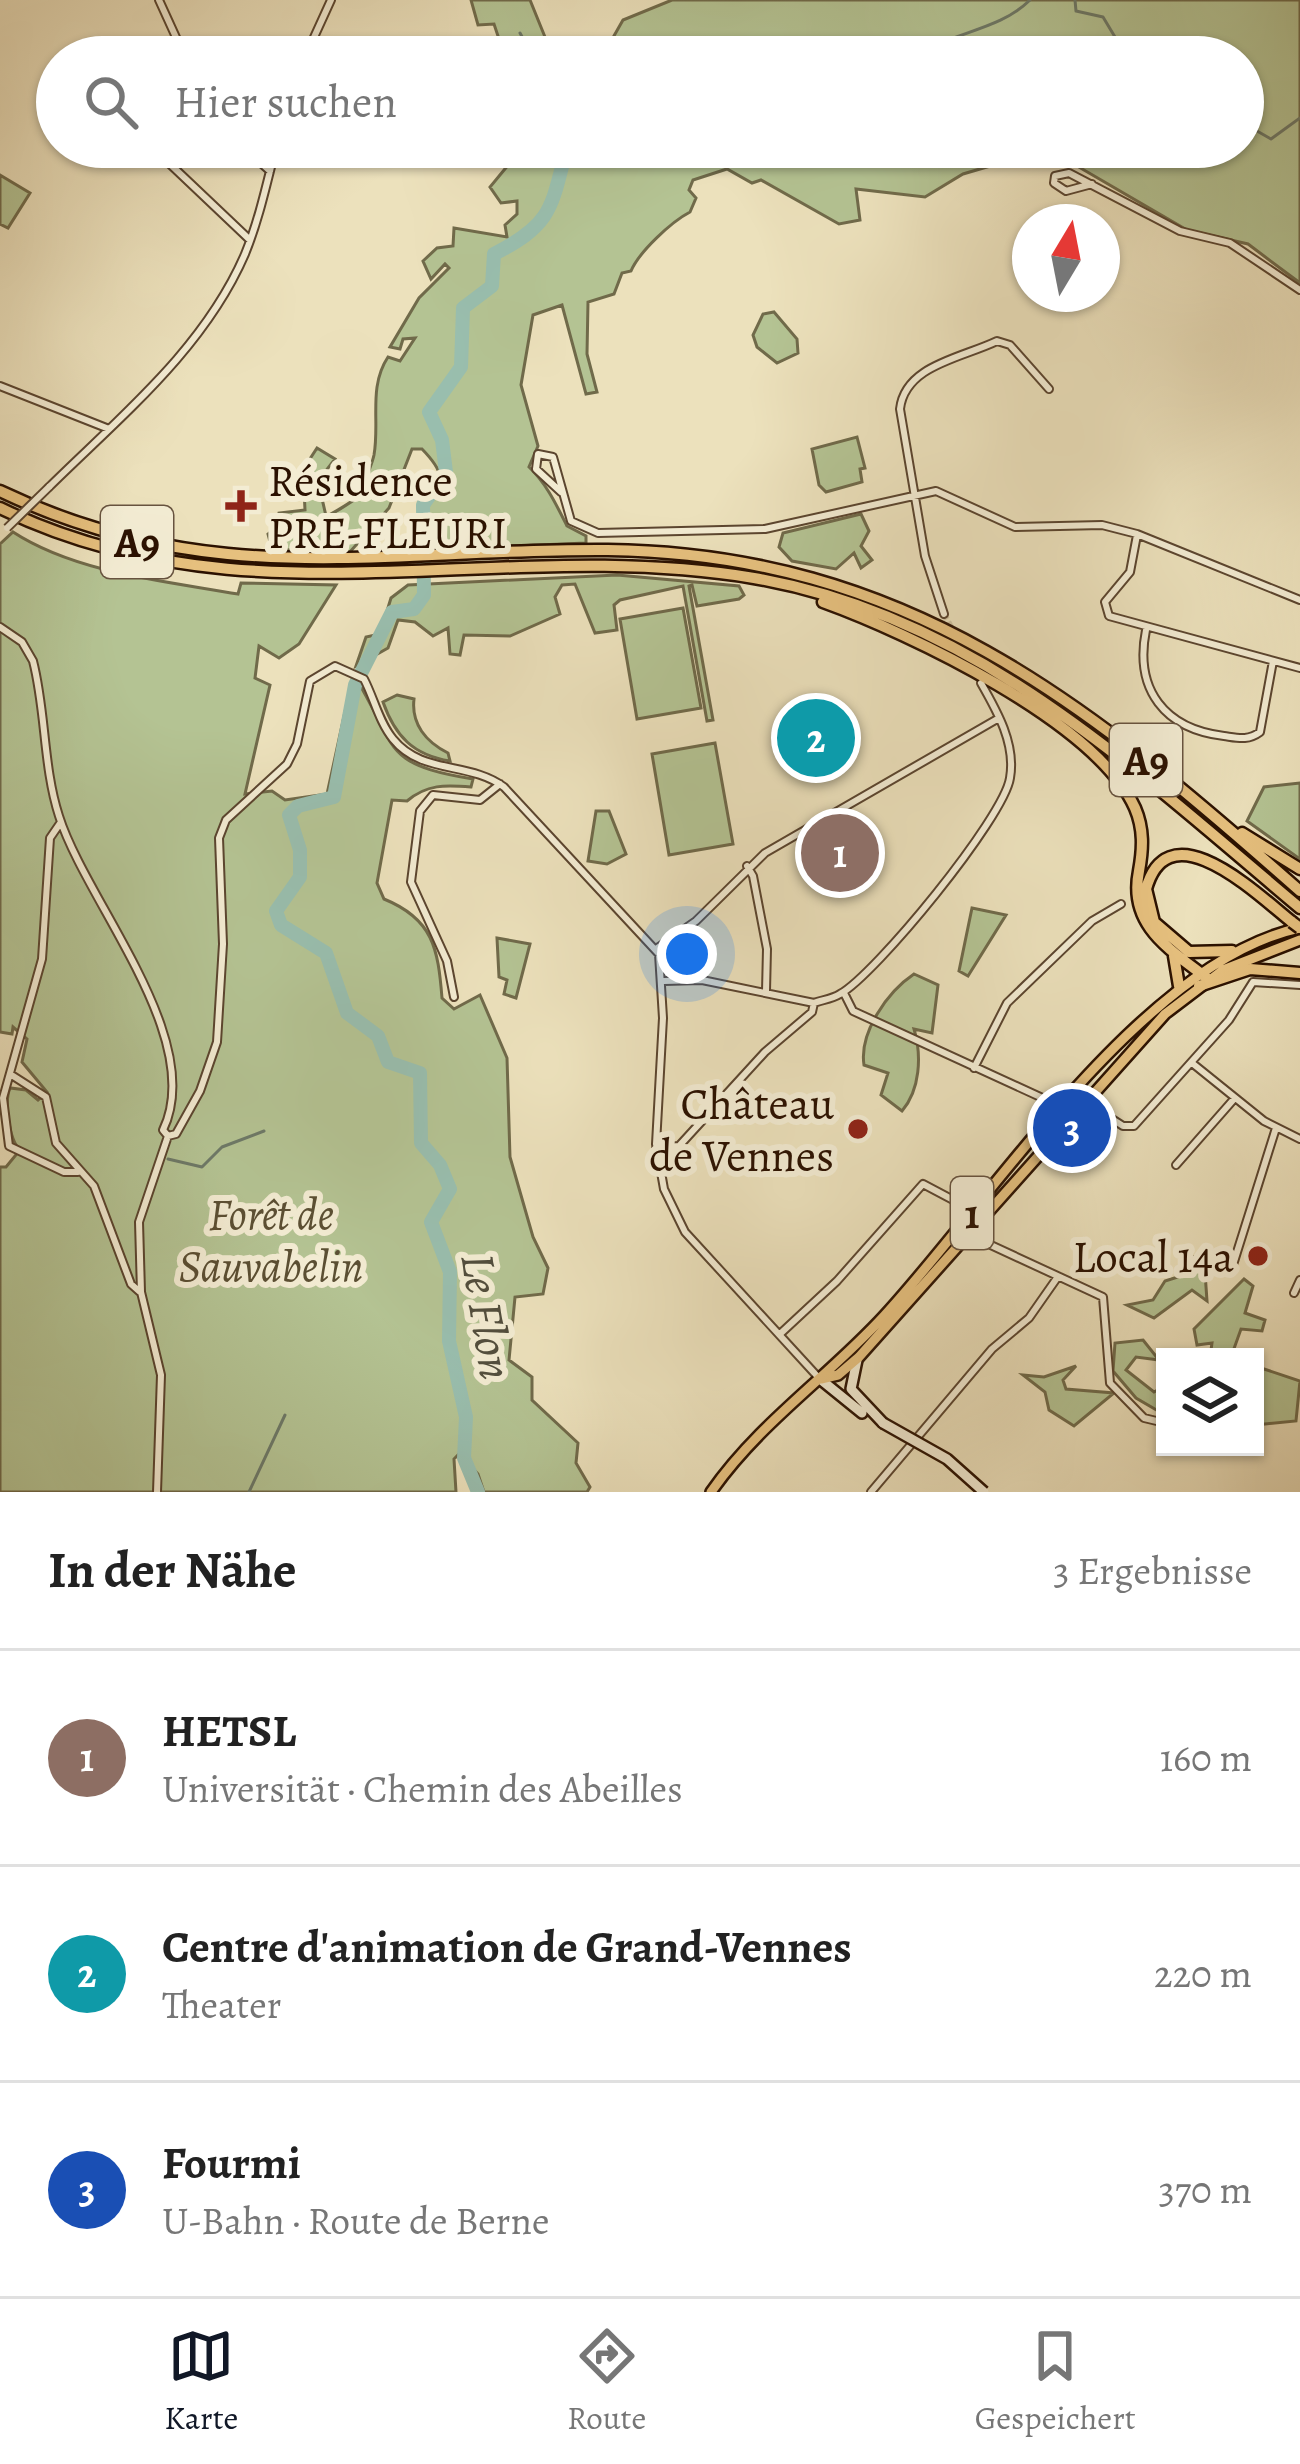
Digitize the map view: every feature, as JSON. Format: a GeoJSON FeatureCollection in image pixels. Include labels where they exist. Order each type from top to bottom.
{"type":"FeatureCollection","features":[{"type":"Feature","properties":{"kind":"highway","name":"A9"},"geometry":{"type":"LineString","coordinates":[[0,491],[138,542],[282,561],[612,550],[880,600],[980,644],[1071,701],[1300,890]]}},
{"type":"Feature","properties":{"kind":"highway","name":"A9"},"geometry":{"type":"LineString","coordinates":[[0,508],[134,556],[280,576],[570,565],[761,577],[896,620],[1011,677],[1114,751],[1300,908]]}},
{"type":"Feature","properties":{"kind":"highway"},"geometry":{"type":"LineString","coordinates":[[761,577],[932,646],[1021,700],[1075,742],[1135,808],[1142,840],[1138,909],[1149,930],[1201,979],[1250,969],[1300,973]]}},
{"type":"Feature","properties":{"kind":"highway"},"geometry":{"type":"LineString","coordinates":[[1202,807],[1300,869]]}},
{"type":"Feature","properties":{"kind":"highway"},"geometry":{"type":"LineString","coordinates":[[1232,951],[1189,952],[1154,922],[1145,889],[1160,863],[1181,855],[1209,860],[1297,926]]}},
{"type":"Feature","properties":{"kind":"highway"},"geometry":{"type":"LineString","coordinates":[[1173,952],[1179,986]]}},
{"type":"Feature","properties":{"kind":"main road","name":"1"},"geometry":{"type":"LineString","coordinates":[[711,1492],[748,1444],[880,1320],[974,1210],[1150,1028],[1232,951],[1297,926]]}},
{"type":"Feature","properties":{"kind":"main road","name":"1"},"geometry":{"type":"LineString","coordinates":[[1079,1098],[1179,986],[1300,940]]}},
{"type":"Feature","properties":{"kind":"main road","name":"1"},"geometry":{"type":"LineString","coordinates":[[820,1379],[838,1375],[859,1357],[1068,1109]]}},
{"type":"Feature","properties":{"kind":"main road"},"geometry":{"type":"LineString","coordinates":[[859,1357],[851,1389],[884,1423]]}},
{"type":"Feature","properties":{"kind":"main road"},"geometry":{"type":"LineString","coordinates":[[820,1379],[947,1459],[984,1492]]}},
{"type":"Feature","properties":{"kind":"street"},"geometry":{"type":"LineString","coordinates":[[159,0],[175,36]]}},
{"type":"Feature","properties":{"kind":"street"},"geometry":{"type":"LineString","coordinates":[[315,36],[331,0]]}},
{"type":"Feature","properties":{"kind":"street"},"geometry":{"type":"LineString","coordinates":[[174,168],[250,240]]}},
{"type":"Feature","properties":{"kind":"street"},"geometry":{"type":"LineString","coordinates":[[266,168],[269,171]]}},
{"type":"Feature","properties":{"kind":"street"},"geometry":{"type":"LineString","coordinates":[[3,531],[194,340],[250,240],[270,168]]}},
{"type":"Feature","properties":{"kind":"street"},"geometry":{"type":"LineString","coordinates":[[1093,184],[1066,191],[1054,183],[1062,172],[1093,184],[1180,231],[1230,243],[1300,290]]}},
{"type":"Feature","properties":{"kind":"street"},"geometry":{"type":"LineString","coordinates":[[944,614],[927,567],[900,409],[902,392],[914,376],[1003,341],[1049,389]]}},
{"type":"Feature","properties":{"kind":"street"},"geometry":{"type":"LineString","coordinates":[[0,386],[109,429]]}},
{"type":"Feature","properties":{"kind":"street"},"geometry":{"type":"LineString","coordinates":[[561,492],[536,469],[538,454],[553,457],[571,521],[598,533],[765,529],[935,490],[1015,527],[1102,525],[1137,534],[1300,600]]}},
{"type":"Feature","properties":{"kind":"street"},"geometry":{"type":"LineString","coordinates":[[1137,534],[1130,572],[1105,602],[1109,616],[1146,630],[1300,668]]}},
{"type":"Feature","properties":{"kind":"street"},"geometry":{"type":"LineString","coordinates":[[0,627],[22,642],[33,661],[61,822],[162,1031],[172,1080],[176,1134],[168,1136],[142,1207],[141,1292],[160,1375],[157,1492]]}},
{"type":"Feature","properties":{"kind":"street"},"geometry":{"type":"LineString","coordinates":[[1146,630],[1142,664],[1160,706],[1183,728],[1199,733],[1246,739],[1260,732],[1273,661]]}},
{"type":"Feature","properties":{"kind":"street"},"geometry":{"type":"LineString","coordinates":[[172,1125],[200,1091],[217,1042],[223,932],[216,849],[226,820],[269,785],[291,756],[310,681],[331,667],[351,670],[364,679],[388,732],[403,749],[427,764],[477,772],[500,784],[656,949],[663,981],[656,1148],[664,1189],[686,1232],[820,1379]]}},
{"type":"Feature","properties":{"kind":"street"},"geometry":{"type":"LineString","coordinates":[[663,981],[702,980],[814,1003],[844,993],[944,883],[995,816],[1011,773],[1000,718],[981,683]]}},
{"type":"Feature","properties":{"kind":"street"},"geometry":{"type":"LineString","coordinates":[[656,949],[703,914],[746,866],[1000,718]]}},
{"type":"Feature","properties":{"kind":"street"},"geometry":{"type":"LineString","coordinates":[[454,997],[444,952],[411,882],[420,811],[434,795],[480,800],[500,784]]}},
{"type":"Feature","properties":{"kind":"street"},"geometry":{"type":"LineString","coordinates":[[61,822],[50,838],[42,958],[3,1098],[9,1146],[64,1172],[79,1172]]}},
{"type":"Feature","properties":{"kind":"street"},"geometry":{"type":"LineString","coordinates":[[746,866],[753,876],[767,949],[766,992]]}},
{"type":"Feature","properties":{"kind":"street"},"geometry":{"type":"LineString","coordinates":[[974,1068],[1007,1003],[1088,924],[1121,904]]}},
{"type":"Feature","properties":{"kind":"street"},"geometry":{"type":"LineString","coordinates":[[1079,1098],[1123,1126],[1134,1126],[1192,1063],[1253,982],[1300,985]]}},
{"type":"Feature","properties":{"kind":"street"},"geometry":{"type":"LineString","coordinates":[[844,993],[853,1011],[1068,1109]]}},
{"type":"Feature","properties":{"kind":"street"},"geometry":{"type":"LineString","coordinates":[[656,1148],[680,1145],[765,1052],[812,1012],[814,1003]]}},
{"type":"Feature","properties":{"kind":"street"},"geometry":{"type":"LineString","coordinates":[[1192,1063],[1234,1099],[1300,1139]]}},
{"type":"Feature","properties":{"kind":"street"},"geometry":{"type":"LineString","coordinates":[[10,1074],[46,1097],[51,1131],[94,1186],[128,1266],[140,1272]]}},
{"type":"Feature","properties":{"kind":"street"},"geometry":{"type":"LineString","coordinates":[[1176,1165],[1234,1099]]}},
{"type":"Feature","properties":{"kind":"street"},"geometry":{"type":"LineString","coordinates":[[1232,1268],[1276,1128]]}},
{"type":"Feature","properties":{"kind":"street"},"geometry":{"type":"LineString","coordinates":[[779,1335],[837,1281],[923,1184],[974,1210]]}},
{"type":"Feature","properties":{"kind":"street"},"geometry":{"type":"LineString","coordinates":[[967,1234],[1102,1297],[1110,1383],[1144,1418],[1156,1421]]}},
{"type":"Feature","properties":{"kind":"street"},"geometry":{"type":"LineString","coordinates":[[121,1252],[131,1284],[141,1292]]}},
{"type":"Feature","properties":{"kind":"street"},"geometry":{"type":"LineString","coordinates":[[871,1492],[992,1349],[1029,1318],[1058,1278]]}},
{"type":"Feature","properties":{"kind":"street"},"geometry":{"type":"LineString","coordinates":[[1294,1293],[1300,1280]]}},
{"type":"Feature","properties":{"kind":"green space"},"geometry":{"type":"Polygon","coordinates":[[[471,0],[530,0],[545,36],[498,36],[494,24],[478,25],[471,0]]]}},
{"type":"Feature","properties":{"kind":"green space"},"geometry":{"type":"Polygon","coordinates":[[[672,0],[1300,0],[1300,283],[1248,244],[1187,230],[1081,168],[1264,168],[1264,36],[614,36],[623,20],[672,0]]]}},
{"type":"Feature","properties":{"kind":"green space"},"geometry":{"type":"Polygon","coordinates":[[[506,168],[983,168],[963,174],[925,197],[856,189],[860,220],[839,224],[761,180],[752,183],[727,169],[693,180],[689,190],[696,198],[690,212],[656,238],[631,271],[622,273],[614,294],[588,302],[587,354],[597,392],[586,394],[562,305],[533,315],[521,385],[538,446],[529,467],[567,526],[586,536],[586,543],[421,550],[420,519],[440,477],[422,449],[412,449],[389,508],[349,553],[272,549],[268,534],[278,526],[279,513],[305,510],[304,489],[295,482],[317,448],[335,459],[318,481],[326,516],[298,529],[279,528],[294,534],[338,510],[363,493],[376,443],[376,392],[382,368],[388,357],[400,361],[415,338],[403,339],[400,349],[390,347],[419,298],[449,268],[445,264],[431,279],[423,261],[437,248],[453,246],[454,228],[507,237],[505,225],[517,214],[517,201],[501,203],[490,187],[506,168]]]}},
{"type":"Feature","properties":{"kind":"green space"},"geometry":{"type":"Polygon","coordinates":[[[0,175],[30,193],[8,228],[0,224],[0,175]]]}},
{"type":"Feature","properties":{"kind":"green space"},"geometry":{"type":"Polygon","coordinates":[[[774,312],[797,339],[798,353],[777,363],[757,347],[753,335],[763,314],[774,312]]]}},
{"type":"Feature","properties":{"kind":"green space"},"geometry":{"type":"Polygon","coordinates":[[[857,437],[865,468],[860,469],[862,482],[826,492],[819,485],[812,449],[857,437]]]}},
{"type":"Feature","properties":{"kind":"green space"},"geometry":{"type":"Polygon","coordinates":[[[861,514],[869,531],[861,546],[872,560],[861,568],[854,553],[836,569],[792,561],[779,547],[783,533],[861,514]]]}},
{"type":"Feature","properties":{"kind":"green space","name":"Forêt de Sauvabelin"},"geometry":{"type":"Polygon","coordinates":[[[13,532],[93,566],[238,594],[241,583],[336,585],[299,644],[279,658],[259,646],[255,678],[270,685],[245,794],[272,791],[285,800],[327,794],[350,689],[357,680],[396,750],[422,767],[473,779],[471,787],[437,787],[407,801],[392,800],[377,883],[384,899],[413,916],[430,937],[442,998],[454,1009],[480,995],[507,1058],[510,1157],[533,1237],[548,1268],[543,1294],[515,1297],[509,1360],[532,1377],[532,1400],[578,1443],[576,1463],[590,1487],[587,1492],[484,1492],[478,1474],[459,1454],[454,1459],[456,1492],[0,1492],[0,1167],[6,1167],[20,1150],[10,1130],[8,1094],[10,1088],[26,1090],[38,1100],[47,1092],[22,1062],[27,1039],[13,1027],[12,1034],[0,1032],[0,544],[13,532]]]}},
{"type":"Feature","properties":{"kind":"green space"},"geometry":{"type":"Polygon","coordinates":[[[617,575],[739,586],[744,595],[739,599],[697,606],[689,586],[713,720],[707,721],[683,586],[620,600],[614,605],[617,630],[595,633],[575,584],[562,585],[555,597],[560,614],[510,636],[464,635],[460,655],[450,654],[448,628],[433,636],[415,622],[398,620],[388,648],[356,666],[366,637],[380,634],[391,598],[408,585],[617,575]]]}},
{"type":"Feature","properties":{"kind":"green space"},"geometry":{"type":"Polygon","coordinates":[[[683,608],[701,708],[637,719],[620,619],[683,608]]]}},
{"type":"Feature","properties":{"kind":"green space"},"geometry":{"type":"Polygon","coordinates":[[[397,695],[414,699],[422,731],[448,753],[450,761],[416,749],[400,734],[383,702],[397,695]]]}},
{"type":"Feature","properties":{"kind":"green space"},"geometry":{"type":"Polygon","coordinates":[[[715,743],[733,844],[669,855],[652,754],[715,743]]]}},
{"type":"Feature","properties":{"kind":"green space"},"geometry":{"type":"Polygon","coordinates":[[[1300,783],[1300,859],[1247,821],[1264,787],[1300,783]]]}},
{"type":"Feature","properties":{"kind":"green space"},"geometry":{"type":"Polygon","coordinates":[[[596,811],[609,811],[626,854],[607,864],[588,861],[596,811]]]}},
{"type":"Feature","properties":{"kind":"green space"},"geometry":{"type":"Polygon","coordinates":[[[972,908],[1006,915],[968,976],[959,971],[972,908]]]}},
{"type":"Feature","properties":{"kind":"green space"},"geometry":{"type":"Polygon","coordinates":[[[497,938],[530,944],[516,998],[504,994],[507,980],[499,977],[497,938]]]}},
{"type":"Feature","properties":{"kind":"green space"},"geometry":{"type":"Polygon","coordinates":[[[914,974],[938,985],[932,1033],[914,1029],[918,1072],[902,1111],[881,1095],[888,1073],[864,1065],[864,1053],[877,1014],[914,974]]]}},
{"type":"Feature","properties":{"kind":"green space"},"geometry":{"type":"Polygon","coordinates":[[[1187,1256],[1204,1258],[1207,1301],[1192,1290],[1154,1318],[1127,1305],[1153,1300],[1165,1281],[1184,1275],[1187,1256]]]}},
{"type":"Feature","properties":{"kind":"green space"},"geometry":{"type":"Polygon","coordinates":[[[1244,1279],[1253,1286],[1245,1313],[1265,1320],[1262,1331],[1241,1329],[1234,1348],[1211,1348],[1212,1343],[1197,1345],[1194,1329],[1244,1279]]]}},
{"type":"Feature","properties":{"kind":"green space"},"geometry":{"type":"Polygon","coordinates":[[[1143,1340],[1156,1356],[1136,1357],[1126,1370],[1156,1391],[1156,1410],[1136,1398],[1113,1371],[1115,1343],[1143,1340]]]}},
{"type":"Feature","properties":{"kind":"green space"},"geometry":{"type":"Polygon","coordinates":[[[1076,1366],[1063,1380],[1066,1389],[1114,1393],[1074,1426],[1049,1410],[1045,1392],[1023,1375],[1044,1377],[1076,1366]]]}},
{"type":"Feature","properties":{"kind":"green space"},"geometry":{"type":"Polygon","coordinates":[[[1264,1369],[1300,1381],[1296,1421],[1264,1424],[1264,1369]]]}},
{"type":"Feature","properties":{"kind":"waterway","name":"Le Flon"},"geometry":{"type":"LineString","coordinates":[[958,36],[1004,18],[1030,0]]}},
{"type":"Feature","properties":{"kind":"waterway","name":"Le Flon"},"geometry":{"type":"LineString","coordinates":[[1075,0],[1076,11],[1103,17],[1114,36]]}},
{"type":"Feature","properties":{"kind":"waterway","name":"Le Flon"},"geometry":{"type":"LineString","coordinates":[[1264,135],[1271,139],[1300,118]]}},
{"type":"Feature","properties":{"kind":"waterway","name":"Le Flon"},"geometry":{"type":"LineString","coordinates":[[478,1492],[464,1458],[466,1417],[449,1341],[450,1272],[431,1222],[450,1189],[440,1165],[421,1143],[420,1073],[388,1062],[378,1036],[347,1013],[326,953],[281,925],[276,911],[300,877],[300,850],[289,815],[298,806],[334,797],[355,685],[392,612],[414,609],[424,595],[423,505],[446,472],[442,440],[429,412],[461,367],[463,308],[492,286],[494,254],[528,233],[547,212],[561,168]]}},
{"type":"Feature","properties":{"kind":"waterway"},"geometry":{"type":"LineString","coordinates":[[168,1159],[202,1167],[222,1147],[264,1131]]}},
{"type":"Feature","properties":{"kind":"waterway"},"geometry":{"type":"LineString","coordinates":[[249,1492],[285,1415]]}},
{"type":"Feature","properties":{"kind":"tunnel"},"geometry":{"type":"LineString","coordinates":[[944,614],[965,653]]}},
{"type":"Feature","properties":{"kind":"place","name":"Résidence PRE-FLEURI"},"geometry":{"type":"Point","coordinates":[241,506]}},
{"type":"Feature","properties":{"kind":"place","name":"Centre d'animation de Grand-Vennes"},"geometry":{"type":"Point","coordinates":[816,738]}},
{"type":"Feature","properties":{"kind":"place","name":"HETSL"},"geometry":{"type":"Point","coordinates":[840,853]}},
{"type":"Feature","properties":{"kind":"place","name":"Fourmi"},"geometry":{"type":"Point","coordinates":[1072,1128]}},
{"type":"Feature","properties":{"kind":"place","name":"Château de Vennes"},"geometry":{"type":"Point","coordinates":[858,1129]}},
{"type":"Feature","properties":{"kind":"place","name":"Local 14a"},"geometry":{"type":"Point","coordinates":[1258,1256]}}]}
